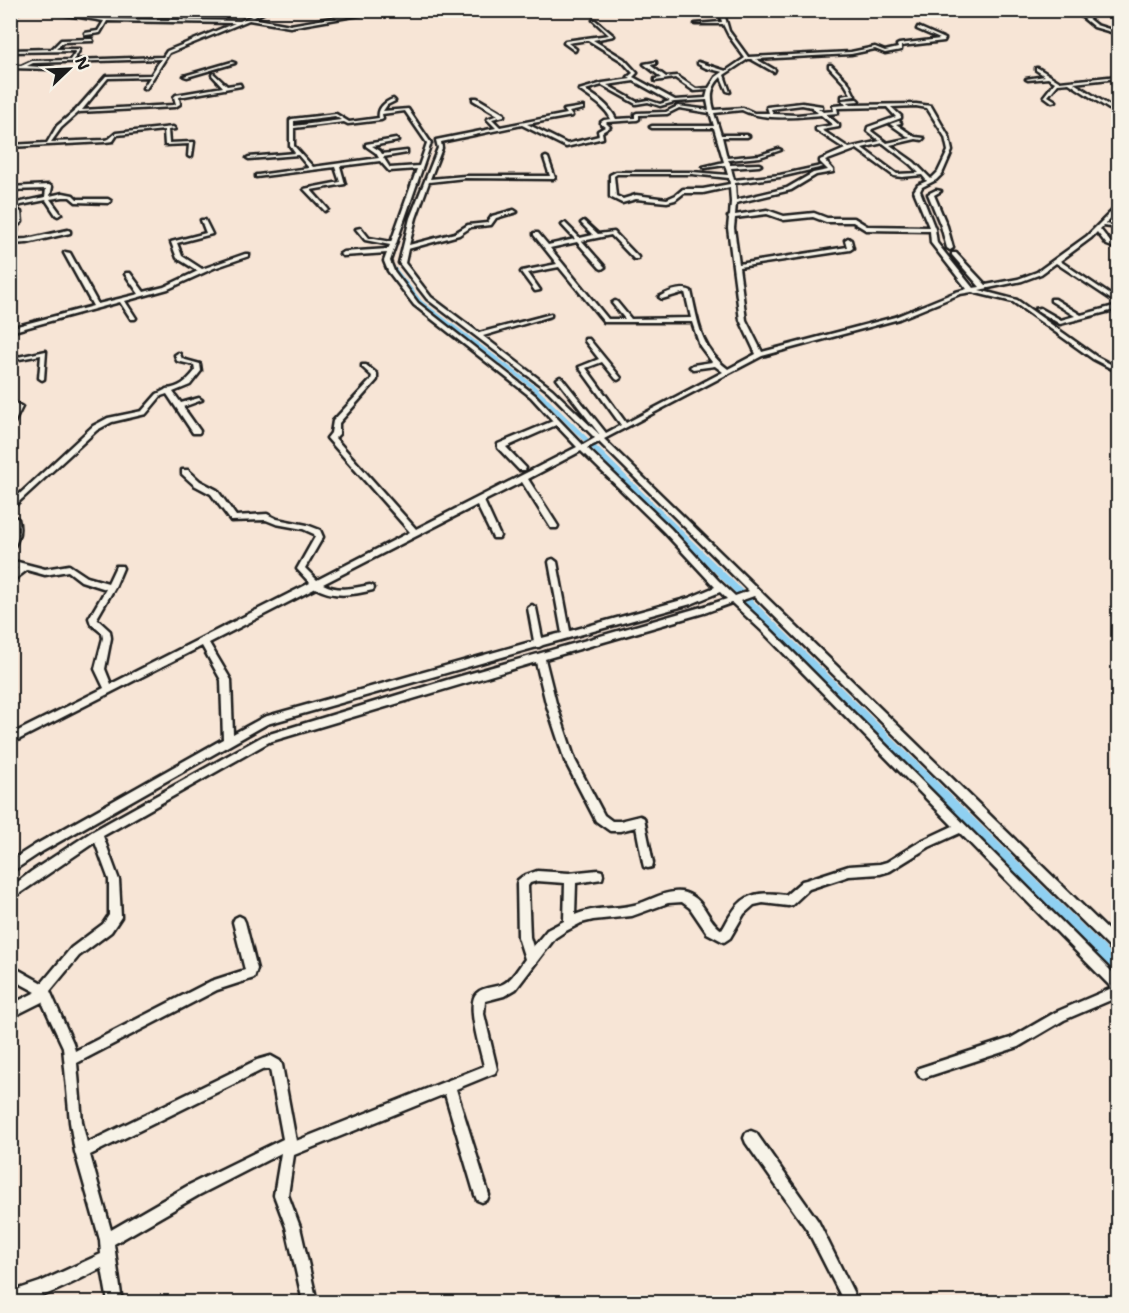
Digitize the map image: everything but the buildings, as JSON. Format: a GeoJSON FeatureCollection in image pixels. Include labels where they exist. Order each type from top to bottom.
{"type":"FeatureCollection","features":[{"type":"Feature","properties":{"kind":"street"},"geometry":{"type":"LineString","coordinates":[[10,13],[26,10]]}},
{"type":"Feature","properties":{"kind":"street"},"geometry":{"type":"LineString","coordinates":[[37,10],[89,18],[133,10]]}},
{"type":"Feature","properties":{"kind":"street"},"geometry":{"type":"LineString","coordinates":[[95,10],[107,14],[183,21],[242,22]]}},
{"type":"Feature","properties":{"kind":"street"},"geometry":{"type":"LineString","coordinates":[[145,88],[168,52],[269,10]]}},
{"type":"Feature","properties":{"kind":"street"},"geometry":{"type":"LineString","coordinates":[[250,19],[261,23],[278,22],[279,28],[388,10]]}},
{"type":"Feature","properties":{"kind":"street"},"geometry":{"type":"LineString","coordinates":[[721,10],[723,22],[732,41],[749,58],[774,71]]}},
{"type":"Feature","properties":{"kind":"street"},"geometry":{"type":"LineString","coordinates":[[1090,10],[1084,17],[1089,23],[1119,33]]}},
{"type":"Feature","properties":{"kind":"street"},"geometry":{"type":"LineString","coordinates":[[183,21],[190,16],[212,13]]}},
{"type":"Feature","properties":{"kind":"street"},"geometry":{"type":"LineString","coordinates":[[86,34],[99,32],[107,14]]}},
{"type":"Feature","properties":{"kind":"street"},"geometry":{"type":"LineString","coordinates":[[575,50],[565,42],[612,36],[594,21]]}},
{"type":"Feature","properties":{"kind":"street"},"geometry":{"type":"LineString","coordinates":[[698,24],[723,22]]}},
{"type":"Feature","properties":{"kind":"street"},"geometry":{"type":"LineString","coordinates":[[760,355],[743,320],[731,217],[734,202],[731,181],[728,163],[708,99],[710,89],[715,79],[749,58],[851,53],[874,48],[885,52],[901,49],[899,45],[944,40],[918,28]]}},
{"type":"Feature","properties":{"kind":"street"},"geometry":{"type":"LineString","coordinates":[[589,39],[630,65],[635,73],[630,76],[634,80],[674,101]]}},
{"type":"Feature","properties":{"kind":"street"},"geometry":{"type":"LineString","coordinates":[[53,50],[62,41],[92,40]]}},
{"type":"Feature","properties":{"kind":"street"},"geometry":{"type":"LineString","coordinates":[[10,51],[80,50],[72,61]]}},
{"type":"Feature","properties":{"kind":"street"},"geometry":{"type":"LineString","coordinates":[[21,67],[29,62],[164,58]]}},
{"type":"Feature","properties":{"kind":"street"},"geometry":{"type":"LineString","coordinates":[[198,92],[184,74],[233,63]]}},
{"type":"Feature","properties":{"kind":"street"},"geometry":{"type":"LineString","coordinates":[[655,63],[646,64],[665,78]]}},
{"type":"Feature","properties":{"kind":"street"},"geometry":{"type":"LineString","coordinates":[[699,63],[725,73]]}},
{"type":"Feature","properties":{"kind":"street"},"geometry":{"type":"LineString","coordinates":[[830,66],[847,83],[854,96],[843,97],[844,101]]}},
{"type":"Feature","properties":{"kind":"street"},"geometry":{"type":"LineString","coordinates":[[10,67],[52,68]]}},
{"type":"Feature","properties":{"kind":"street"},"geometry":{"type":"LineString","coordinates":[[1036,69],[1057,83],[1119,77]]}},
{"type":"Feature","properties":{"kind":"street"},"geometry":{"type":"LineString","coordinates":[[725,73],[729,91]]}},
{"type":"Feature","properties":{"kind":"street"},"geometry":{"type":"LineString","coordinates":[[213,74],[226,87]]}},
{"type":"Feature","properties":{"kind":"street"},"geometry":{"type":"LineString","coordinates":[[49,142],[59,127],[78,111],[108,77],[152,76]]}},
{"type":"Feature","properties":{"kind":"street"},"geometry":{"type":"LineString","coordinates":[[656,80],[677,77],[696,91],[710,89]]}},
{"type":"Feature","properties":{"kind":"street"},"geometry":{"type":"LineString","coordinates":[[1028,79],[1047,77]]}},
{"type":"Feature","properties":{"kind":"street"},"geometry":{"type":"LineString","coordinates":[[614,120],[610,112],[598,100],[581,90],[603,84],[634,80]]}},
{"type":"Feature","properties":{"kind":"street"},"geometry":{"type":"LineString","coordinates":[[1070,82],[1111,108]]}},
{"type":"Feature","properties":{"kind":"street"},"geometry":{"type":"LineString","coordinates":[[1054,101],[1046,96],[1057,83]]}},
{"type":"Feature","properties":{"kind":"street"},"geometry":{"type":"LineString","coordinates":[[603,84],[636,103],[648,102],[660,105],[674,101],[708,99]]}},
{"type":"Feature","properties":{"kind":"street"},"geometry":{"type":"LineString","coordinates":[[78,111],[175,106],[178,104],[176,97],[178,96],[240,85]]}},
{"type":"Feature","properties":{"kind":"street"},"geometry":{"type":"LineString","coordinates":[[10,89],[19,89]]}},
{"type":"Feature","properties":{"kind":"street"},"geometry":{"type":"LineString","coordinates":[[476,99],[502,115],[488,119],[499,129]]}},
{"type":"Feature","properties":{"kind":"street"},"geometry":{"type":"LineString","coordinates":[[311,168],[292,146],[292,120],[337,115],[351,123],[381,118],[385,104],[393,100]]}},
{"type":"Feature","properties":{"kind":"street"},"geometry":{"type":"LineString","coordinates":[[844,101],[859,100]]}},
{"type":"Feature","properties":{"kind":"street"},"geometry":{"type":"LineString","coordinates":[[844,101],[849,106]]}},
{"type":"Feature","properties":{"kind":"street"},"geometry":{"type":"LineString","coordinates":[[771,114],[769,108],[802,104],[814,107],[916,105],[929,107],[950,146],[940,173],[920,186],[917,191],[932,229],[934,243],[955,267],[960,279],[1015,301],[1095,358],[1119,370]]}},
{"type":"Feature","properties":{"kind":"street"},"geometry":{"type":"LineString","coordinates":[[814,107],[837,126],[818,129],[848,149]]}},
{"type":"Feature","properties":{"kind":"street"},"geometry":{"type":"LineString","coordinates":[[523,124],[566,146],[601,137],[600,132],[608,127],[604,122],[637,119],[637,115],[640,114],[670,112],[674,108],[713,111],[743,109],[753,114],[797,116],[837,112],[836,107]]}},
{"type":"Feature","properties":{"kind":"street"},"geometry":{"type":"LineString","coordinates":[[889,107],[898,115],[898,118],[868,129],[930,181]]}},
{"type":"Feature","properties":{"kind":"street"},"geometry":{"type":"LineString","coordinates":[[581,108],[566,111],[570,115],[438,141],[440,148],[405,248],[402,264],[429,298],[542,382],[667,530],[721,588],[735,599],[1119,986]]}},
{"type":"Feature","properties":{"kind":"street"},"geometry":{"type":"LineString","coordinates":[[381,113],[406,110],[424,133],[429,146],[419,167],[391,247],[388,267],[416,304],[520,385],[557,422],[593,442],[1119,948]]}},
{"type":"Feature","properties":{"kind":"street"},"geometry":{"type":"LineString","coordinates":[[323,116],[325,126]]}},
{"type":"Feature","properties":{"kind":"street"},"geometry":{"type":"LineString","coordinates":[[293,127],[325,126],[344,121]]}},
{"type":"Feature","properties":{"kind":"street"},"geometry":{"type":"LineString","coordinates":[[901,122],[892,124],[914,138]]}},
{"type":"Feature","properties":{"kind":"street"},"geometry":{"type":"LineString","coordinates":[[652,128],[717,127]]}},
{"type":"Feature","properties":{"kind":"street"},"geometry":{"type":"LineString","coordinates":[[10,128],[14,129],[10,134]]}},
{"type":"Feature","properties":{"kind":"street"},"geometry":{"type":"LineString","coordinates":[[10,148],[49,142],[105,141],[111,140],[116,134],[173,128]]}},
{"type":"Feature","properties":{"kind":"street"},"geometry":{"type":"LineString","coordinates":[[166,129],[167,144],[192,143],[190,156]]}},
{"type":"Feature","properties":{"kind":"street"},"geometry":{"type":"LineString","coordinates":[[720,136],[747,135]]}},
{"type":"Feature","properties":{"kind":"street"},"geometry":{"type":"LineString","coordinates":[[734,202],[797,186],[814,174],[831,171],[822,161],[848,149],[914,138],[922,139]]}},
{"type":"Feature","properties":{"kind":"street"},"geometry":{"type":"LineString","coordinates":[[396,140],[368,145],[381,157],[389,170],[419,167]]}},
{"type":"Feature","properties":{"kind":"street"},"geometry":{"type":"LineString","coordinates":[[858,147],[896,175],[921,174]]}},
{"type":"Feature","properties":{"kind":"street"},"geometry":{"type":"LineString","coordinates":[[705,167],[761,156],[763,153],[779,150]]}},
{"type":"Feature","properties":{"kind":"street"},"geometry":{"type":"LineString","coordinates":[[258,176],[405,152]]}},
{"type":"Feature","properties":{"kind":"street"},"geometry":{"type":"LineString","coordinates":[[249,158],[297,154]]}},
{"type":"Feature","properties":{"kind":"street"},"geometry":{"type":"LineString","coordinates":[[428,181],[465,177],[553,178],[546,159]]}},
{"type":"Feature","properties":{"kind":"street"},"geometry":{"type":"LineString","coordinates":[[728,163],[759,165]]}},
{"type":"Feature","properties":{"kind":"street"},"geometry":{"type":"LineString","coordinates":[[325,209],[307,189],[343,183],[337,164]]}},
{"type":"Feature","properties":{"kind":"street"},"geometry":{"type":"LineString","coordinates":[[731,181],[686,175],[615,173],[612,175],[613,197],[622,201],[635,197],[666,202],[689,189],[731,181],[780,176],[826,166]]}},
{"type":"Feature","properties":{"kind":"street"},"geometry":{"type":"LineString","coordinates":[[10,189],[49,187],[47,198],[58,214]]}},
{"type":"Feature","properties":{"kind":"street"},"geometry":{"type":"LineString","coordinates":[[938,191],[931,194],[952,251],[978,288]]}},
{"type":"Feature","properties":{"kind":"street"},"geometry":{"type":"LineString","coordinates":[[15,230],[15,225],[19,222],[18,212],[11,209],[15,205],[68,195],[75,200],[108,201]]}},
{"type":"Feature","properties":{"kind":"street"},"geometry":{"type":"LineString","coordinates":[[10,740],[479,500],[523,473],[593,442],[760,355],[897,318],[948,296],[1032,276],[1101,227],[1119,208]]}},
{"type":"Feature","properties":{"kind":"street"},"geometry":{"type":"LineString","coordinates":[[405,248],[457,234],[470,226],[489,224],[494,217],[514,212]]}},
{"type":"Feature","properties":{"kind":"street"},"geometry":{"type":"LineString","coordinates":[[731,217],[767,212],[784,218],[814,215],[826,220],[854,220],[866,228],[932,229]]}},
{"type":"Feature","properties":{"kind":"street"},"geometry":{"type":"LineString","coordinates":[[1111,217],[1119,218]]}},
{"type":"Feature","properties":{"kind":"street"},"geometry":{"type":"LineString","coordinates":[[203,221],[214,242]]}},
{"type":"Feature","properties":{"kind":"street"},"geometry":{"type":"LineString","coordinates":[[584,223],[596,236]]}},
{"type":"Feature","properties":{"kind":"street"},"geometry":{"type":"LineString","coordinates":[[565,225],[602,267]]}},
{"type":"Feature","properties":{"kind":"street"},"geometry":{"type":"LineString","coordinates":[[1101,227],[1119,227]]}},
{"type":"Feature","properties":{"kind":"street"},"geometry":{"type":"LineString","coordinates":[[1101,227],[1108,243],[1119,247]]}},
{"type":"Feature","properties":{"kind":"street"},"geometry":{"type":"LineString","coordinates":[[359,229],[367,239],[391,247]]}},
{"type":"Feature","properties":{"kind":"street"},"geometry":{"type":"LineString","coordinates":[[10,242],[27,241],[68,232]]}},
{"type":"Feature","properties":{"kind":"street"},"geometry":{"type":"LineString","coordinates":[[546,247],[612,233],[636,258]]}},
{"type":"Feature","properties":{"kind":"street"},"geometry":{"type":"LineString","coordinates":[[203,272],[179,257],[174,242],[208,234]]}},
{"type":"Feature","properties":{"kind":"street"},"geometry":{"type":"LineString","coordinates":[[536,234],[606,321],[695,320]]}},
{"type":"Feature","properties":{"kind":"street"},"geometry":{"type":"LineString","coordinates":[[737,266],[850,248],[848,240]]}},
{"type":"Feature","properties":{"kind":"street"},"geometry":{"type":"LineString","coordinates":[[344,254],[391,247]]}},
{"type":"Feature","properties":{"kind":"street"},"geometry":{"type":"LineString","coordinates":[[67,253],[96,306]]}},
{"type":"Feature","properties":{"kind":"street"},"geometry":{"type":"LineString","coordinates":[[10,330],[166,288],[247,255]]}},
{"type":"Feature","properties":{"kind":"street"},"geometry":{"type":"LineString","coordinates":[[1056,261],[1119,302]]}},
{"type":"Feature","properties":{"kind":"street"},"geometry":{"type":"LineString","coordinates":[[537,290],[524,272],[559,265]]}},
{"type":"Feature","properties":{"kind":"street"},"geometry":{"type":"LineString","coordinates":[[128,274],[142,294]]}},
{"type":"Feature","properties":{"kind":"street"},"geometry":{"type":"LineString","coordinates":[[662,297],[687,290],[699,339],[708,357],[727,372]]}},
{"type":"Feature","properties":{"kind":"street"},"geometry":{"type":"LineString","coordinates":[[121,299],[133,318]]}},
{"type":"Feature","properties":{"kind":"street"},"geometry":{"type":"LineString","coordinates":[[1053,300],[1080,317]]}},
{"type":"Feature","properties":{"kind":"street"},"geometry":{"type":"LineString","coordinates":[[615,303],[629,320]]}},
{"type":"Feature","properties":{"kind":"street"},"geometry":{"type":"LineString","coordinates":[[1038,309],[1058,322],[1119,307]]}},
{"type":"Feature","properties":{"kind":"street"},"geometry":{"type":"LineString","coordinates":[[478,335],[549,315]]}},
{"type":"Feature","properties":{"kind":"street"},"geometry":{"type":"LineString","coordinates":[[587,340],[618,378]]}},
{"type":"Feature","properties":{"kind":"street"},"geometry":{"type":"LineString","coordinates":[[10,348],[16,359],[44,352],[42,378]]}},
{"type":"Feature","properties":{"kind":"street"},"geometry":{"type":"LineString","coordinates":[[10,508],[95,428],[110,420],[144,413],[159,395],[188,384],[198,371],[197,364],[179,360],[178,355]]}},
{"type":"Feature","properties":{"kind":"street"},"geometry":{"type":"LineString","coordinates":[[603,360],[582,367],[625,426]]}},
{"type":"Feature","properties":{"kind":"street"},"geometry":{"type":"LineString","coordinates":[[693,367],[714,364]]}},
{"type":"Feature","properties":{"kind":"street"},"geometry":{"type":"LineString","coordinates":[[364,366],[375,378],[335,423],[335,434],[331,438],[415,533]]}},
{"type":"Feature","properties":{"kind":"street"},"geometry":{"type":"LineString","coordinates":[[560,380],[593,442]]}},
{"type":"Feature","properties":{"kind":"street"},"geometry":{"type":"LineString","coordinates":[[168,390],[196,431]]}},
{"type":"Feature","properties":{"kind":"street"},"geometry":{"type":"LineString","coordinates":[[179,406],[199,400]]}},
{"type":"Feature","properties":{"kind":"street"},"geometry":{"type":"LineString","coordinates":[[10,402],[19,407],[10,423]]}},
{"type":"Feature","properties":{"kind":"street"},"geometry":{"type":"LineString","coordinates":[[554,526],[523,473],[501,446],[557,422]]}},
{"type":"Feature","properties":{"kind":"street"},"geometry":{"type":"LineString","coordinates":[[184,472],[197,483],[214,492],[234,519],[267,517],[271,521],[310,527],[317,532],[319,537],[317,542],[301,569],[316,583],[334,593],[370,588]]}},
{"type":"Feature","properties":{"kind":"street"},"geometry":{"type":"LineString","coordinates":[[479,500],[496,536]]}},
{"type":"Feature","properties":{"kind":"street"},"geometry":{"type":"LineString","coordinates":[[10,517],[15,521],[16,530],[15,540],[10,546]]}},
{"type":"Feature","properties":{"kind":"street"},"geometry":{"type":"LineString","coordinates":[[553,562],[567,636]]}},
{"type":"Feature","properties":{"kind":"street"},"geometry":{"type":"LineString","coordinates":[[10,563],[45,572],[69,568],[84,579],[111,587]]}},
{"type":"Feature","properties":{"kind":"street"},"geometry":{"type":"LineString","coordinates":[[10,580],[24,568]]}},
{"type":"Feature","properties":{"kind":"street"},"geometry":{"type":"LineString","coordinates":[[109,689],[100,669],[107,638],[106,631],[94,622],[93,618],[119,568]]}},
{"type":"Feature","properties":{"kind":"street"},"geometry":{"type":"LineString","coordinates":[[10,868],[39,848],[258,725],[303,709],[691,601],[721,588]]}},
{"type":"Feature","properties":{"kind":"street"},"geometry":{"type":"LineString","coordinates":[[10,896],[36,875],[97,834],[266,739],[752,593]]}},
{"type":"Feature","properties":{"kind":"street"},"geometry":{"type":"LineString","coordinates":[[532,608],[539,644]]}},
{"type":"Feature","properties":{"kind":"street"},"geometry":{"type":"LineString","coordinates":[[204,641],[226,680],[228,741]]}},
{"type":"Feature","properties":{"kind":"street"},"geometry":{"type":"LineString","coordinates":[[540,658],[551,703],[570,761],[600,818],[610,826],[640,821],[648,863]]}},
{"type":"Feature","properties":{"kind":"street"},"geometry":{"type":"LineString","coordinates":[[258,725],[266,739]]}},
{"type":"Feature","properties":{"kind":"street"},"geometry":{"type":"LineString","coordinates":[[107,1240],[204,1184],[290,1146],[449,1087],[490,1069],[480,1025],[479,998],[484,994],[506,990],[561,927],[585,915],[608,911],[631,911],[680,896],[690,901],[703,922],[724,936],[742,907],[752,900],[763,897],[788,901],[806,885],[849,871],[873,870],[890,866],[925,844],[961,827]]}},
{"type":"Feature","properties":{"kind":"street"},"geometry":{"type":"LineString","coordinates":[[10,1012],[44,992],[75,952],[107,928],[116,917],[114,880],[97,834]]}},
{"type":"Feature","properties":{"kind":"street"},"geometry":{"type":"LineString","coordinates":[[531,961],[524,937],[522,884],[526,879],[534,877],[571,878],[598,875]]}},
{"type":"Feature","properties":{"kind":"street"},"geometry":{"type":"LineString","coordinates":[[569,924],[571,878]]}},
{"type":"Feature","properties":{"kind":"street"},"geometry":{"type":"LineString","coordinates":[[70,1060],[215,986],[249,974],[250,969],[239,922]]}},
{"type":"Feature","properties":{"kind":"street"},"geometry":{"type":"LineString","coordinates":[[10,971],[44,992],[64,1033],[70,1060],[76,1122],[82,1152],[107,1240],[115,1302]]}},
{"type":"Feature","properties":{"kind":"street"},"geometry":{"type":"LineString","coordinates":[[922,1072],[1014,1043],[1060,1016],[1119,991]]}},
{"type":"Feature","properties":{"kind":"street"},"geometry":{"type":"LineString","coordinates":[[82,1152],[261,1064],[270,1062],[276,1065],[290,1146],[281,1195],[291,1221],[310,1302]]}},
{"type":"Feature","properties":{"kind":"street"},"geometry":{"type":"LineString","coordinates":[[449,1087],[482,1195]]}},
{"type":"Feature","properties":{"kind":"street"},"geometry":{"type":"LineString","coordinates":[[751,1138],[813,1226],[852,1302]]}},
{"type":"Feature","properties":{"kind":"street"},"geometry":{"type":"LineString","coordinates":[[10,1299],[42,1289],[108,1258]]}},
{"type":"Feature","properties":{"kind":"waterway"},"geometry":{"type":"LineString","coordinates":[[390,256],[388,262],[420,302],[531,385],[1118,968]]}}]}
